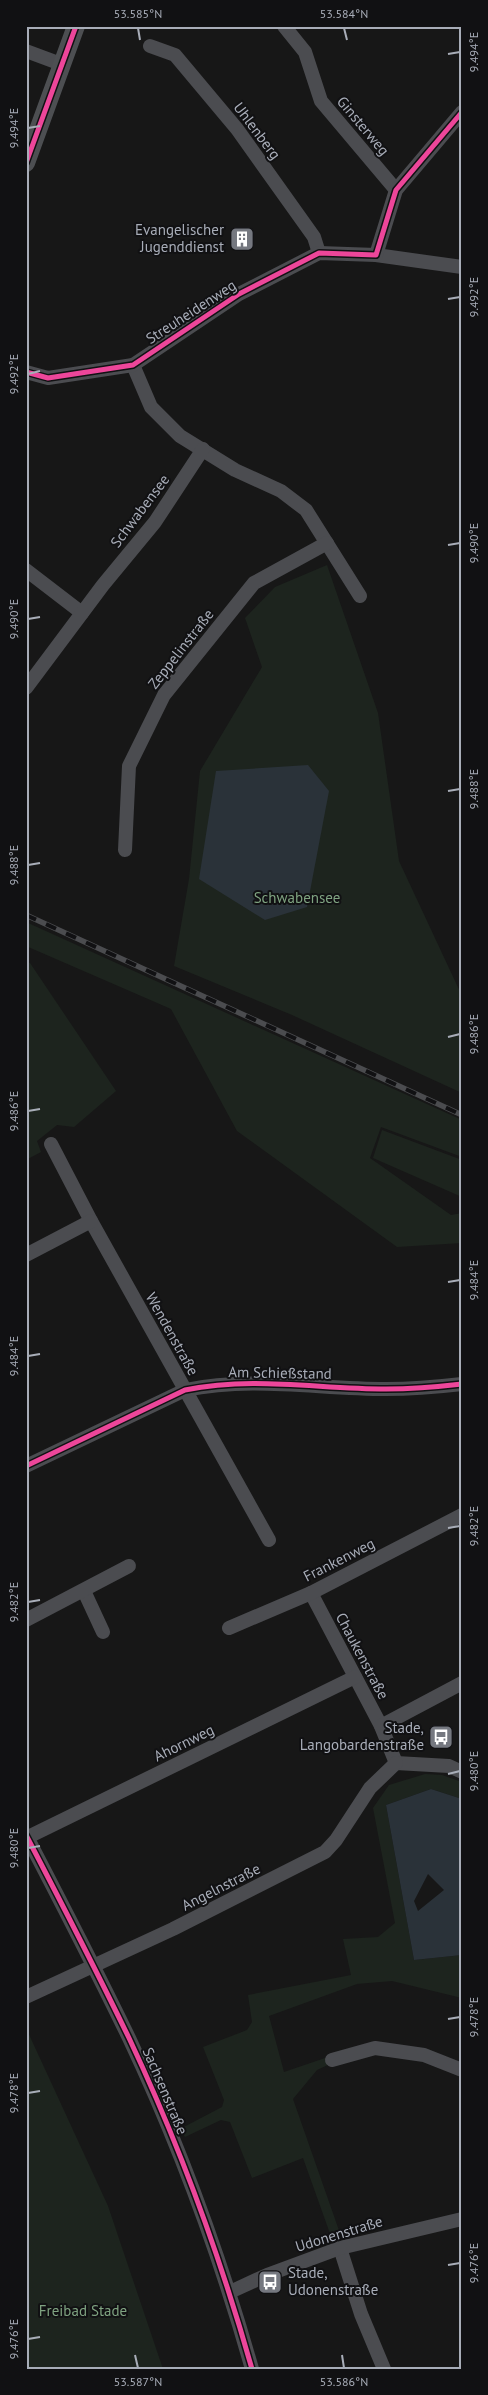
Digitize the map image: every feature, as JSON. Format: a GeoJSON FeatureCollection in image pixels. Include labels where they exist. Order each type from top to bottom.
{"type":"FeatureCollection","features":[{"type":"Feature","properties":{"kind":"main road"},"geometry":{"type":"LineString","coordinates":[[26,163],[76,26]]}},
{"type":"Feature","properties":{"kind":"street","name":"Ginsterweg"},"geometry":{"type":"LineString","coordinates":[[284,26],[305,52],[320,101],[396,190]]}},
{"type":"Feature","properties":{"kind":"street","name":"Uhlenberg"},"geometry":{"type":"LineString","coordinates":[[150,46],[175,55],[237,129],[314,237],[319,253]]}},
{"type":"Feature","properties":{"kind":"street"},"geometry":{"type":"LineString","coordinates":[[26,51],[61,64]]}},
{"type":"Feature","properties":{"kind":"street"},"geometry":{"type":"LineString","coordinates":[[376,255],[396,190],[462,112]]}},
{"type":"Feature","properties":{"kind":"street","name":"Streuheidenweg"},"geometry":{"type":"LineString","coordinates":[[26,372],[48,378],[133,365],[239,294],[319,253],[376,255],[462,267]]}},
{"type":"Feature","properties":{"kind":"street"},"geometry":{"type":"LineString","coordinates":[[133,365],[151,407],[180,436],[204,449],[235,470],[281,491],[306,510],[360,596]]}},
{"type":"Feature","properties":{"kind":"street","name":"Schwabensee"},"geometry":{"type":"LineString","coordinates":[[26,688],[82,613],[155,522],[204,449]]}},
{"type":"Feature","properties":{"kind":"street","name":"Zeppelinstraße"},"geometry":{"type":"LineString","coordinates":[[125,850],[129,766],[164,695],[254,583],[327,543]]}},
{"type":"Feature","properties":{"kind":"street"},"geometry":{"type":"LineString","coordinates":[[26,570],[82,613]]}},
{"type":"Feature","properties":{"kind":"street","name":"Wendenstraße"},"geometry":{"type":"LineString","coordinates":[[51,1144],[91,1221],[269,1540]]}},
{"type":"Feature","properties":{"kind":"street"},"geometry":{"type":"LineString","coordinates":[[26,1255],[91,1221]]}},
{"type":"Feature","properties":{"kind":"street","name":"Am Schießstand"},"geometry":{"type":"LineString","coordinates":[[26,1466],[185,1390],[210,1385],[251,1382],[384,1390],[462,1384]]}},
{"type":"Feature","properties":{"kind":"street","name":"Frankenweg"},"geometry":{"type":"LineString","coordinates":[[229,1628],[311,1593],[462,1515]]}},
{"type":"Feature","properties":{"kind":"street"},"geometry":{"type":"LineString","coordinates":[[26,1620],[129,1566]]}},
{"type":"Feature","properties":{"kind":"street"},"geometry":{"type":"LineString","coordinates":[[84,1591],[103,1632]]}},
{"type":"Feature","properties":{"kind":"street","name":"Chaukenstraße"},"geometry":{"type":"LineString","coordinates":[[311,1593],[381,1726],[396,1763]]}},
{"type":"Feature","properties":{"kind":"street","name":"Ahornweg"},"geometry":{"type":"LineString","coordinates":[[27,1836],[355,1677]]}},
{"type":"Feature","properties":{"kind":"street"},"geometry":{"type":"LineString","coordinates":[[381,1726],[462,1684]]}},
{"type":"Feature","properties":{"kind":"street"},"geometry":{"type":"LineString","coordinates":[[396,1763],[448,1766],[462,1772]]}},
{"type":"Feature","properties":{"kind":"street","name":"Angelnstraße"},"geometry":{"type":"LineString","coordinates":[[26,1997],[182,1925],[325,1852],[336,1840],[370,1788],[396,1763]]}},
{"type":"Feature","properties":{"kind":"street","name":"Sachsenstraße"},"geometry":{"type":"LineString","coordinates":[[27,1836],[130,2040],[165,2122],[197,2200],[230,2292],[252,2369]]}},
{"type":"Feature","properties":{"kind":"street"},"geometry":{"type":"LineString","coordinates":[[332,2060],[375,2048],[424,2055],[462,2070]]}},
{"type":"Feature","properties":{"kind":"street","name":"Udonenstraße"},"geometry":{"type":"LineString","coordinates":[[230,2292],[268,2275],[340,2248],[462,2219]]}},
{"type":"Feature","properties":{"kind":"street"},"geometry":{"type":"LineString","coordinates":[[340,2248],[361,2314],[384,2369]]}},
{"type":"Feature","properties":{"kind":"green space","name":"Schwabensee"},"geometry":{"type":"Polygon","coordinates":[[[327,565],[378,713],[399,861],[462,996],[462,1093],[292,1015],[174,966],[189,879],[200,771],[262,667],[245,618],[275,587],[327,565]]]}},
{"type":"Feature","properties":{"kind":"green space"},"geometry":{"type":"Polygon","coordinates":[[[26,922],[462,1120],[462,1157],[381,1127],[370,1158],[451,1215],[462,1213],[462,1243],[397,1247],[237,1131],[171,1009],[26,946],[26,922]]]}},
{"type":"Feature","properties":{"kind":"green space"},"geometry":{"type":"Polygon","coordinates":[[[26,962],[30,963],[116,1091],[74,1127],[57,1125],[37,1141],[41,1152],[26,1160],[26,962]]]}},
{"type":"Feature","properties":{"kind":"green space"},"geometry":{"type":"Polygon","coordinates":[[[382,1130],[462,1160],[462,1197],[373,1158],[382,1130]]]}},
{"type":"Feature","properties":{"kind":"green space"},"geometry":{"type":"Polygon","coordinates":[[[425,1774],[442,1775],[462,1782],[462,1799],[431,1789],[386,1805],[414,1960],[462,1955],[462,1998],[392,1981],[357,1984],[269,2016],[284,2072],[328,2057],[330,2064],[317,2070],[293,2099],[342,2239],[333,2242],[303,2158],[252,2178],[230,2122],[221,2120],[185,2137],[180,2129],[222,2107],[224,2100],[203,2047],[247,2030],[252,2022],[248,1995],[351,1975],[343,1939],[378,1937],[395,1923],[373,1808],[389,1785],[425,1774]]]}},
{"type":"Feature","properties":{"kind":"green space","name":"Freibad Stade"},"geometry":{"type":"Polygon","coordinates":[[[26,2028],[108,2206],[163,2369],[26,2369],[26,2028]]]}},
{"type":"Feature","properties":{"kind":"shaded area","name":"Schwabensee"},"geometry":{"type":"Polygon","coordinates":[[[308,765],[329,791],[307,907],[265,920],[199,879],[216,771],[308,765]]]}},
{"type":"Feature","properties":{"kind":"shaded area"},"geometry":{"type":"Polygon","coordinates":[[[431,1789],[462,1799],[462,1955],[414,1960],[386,1805],[431,1789]],[[428,1874],[414,1901],[418,1911],[444,1890],[428,1874]]]}},
{"type":"Feature","properties":{"kind":"railway"},"geometry":{"type":"LineString","coordinates":[[26,915],[462,1115]]}},
{"type":"Feature","properties":{"kind":"cycle path"},"geometry":{"type":"LineString","coordinates":[[26,163],[76,26]]}},
{"type":"Feature","properties":{"kind":"cycle path"},"geometry":{"type":"LineString","coordinates":[[26,372],[48,378],[133,365],[239,294],[319,253],[376,255],[396,190],[462,112]]}},
{"type":"Feature","properties":{"kind":"cycle path"},"geometry":{"type":"LineString","coordinates":[[26,1466],[185,1390],[236,1384],[286,1384],[386,1389],[462,1384]]}},
{"type":"Feature","properties":{"kind":"cycle path"},"geometry":{"type":"LineString","coordinates":[[26,1835],[117,2013],[165,2119],[212,2243],[252,2369]]}},
{"type":"Feature","properties":{"kind":"place","name":"Evangelischer Jugenddienst"},"geometry":{"type":"Point","coordinates":[242,239]}},
{"type":"Feature","properties":{"kind":"place","name":"Stade, Langobardenstraße"},"geometry":{"type":"Point","coordinates":[441,1737]}},
{"type":"Feature","properties":{"kind":"place","name":"Stade, Udonenstraße"},"geometry":{"type":"Point","coordinates":[270,2282]}}]}
